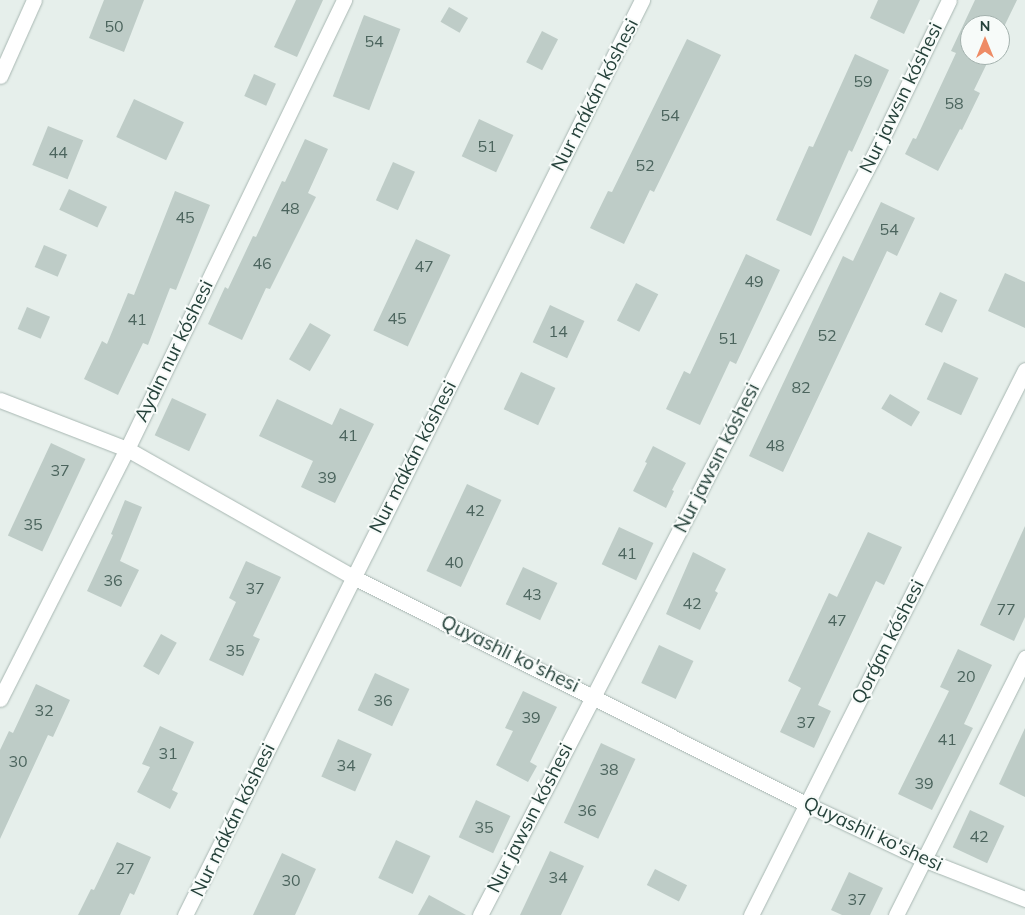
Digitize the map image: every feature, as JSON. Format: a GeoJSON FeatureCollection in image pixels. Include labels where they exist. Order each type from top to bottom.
{"type":"FeatureCollection","features":[{"type":"Feature","properties":{"kind":"street"},"geometry":{"type":"LineString","coordinates":[[0,76],[34,0]]}},
{"type":"Feature","properties":{"kind":"street","name":"Aydın nur kóshesi"},"geometry":{"type":"LineString","coordinates":[[0,699],[127,449],[344,0]]}},
{"type":"Feature","properties":{"kind":"street","name":"Nur mákán kóshesi"},"geometry":{"type":"LineString","coordinates":[[185,915],[642,0]]}},
{"type":"Feature","properties":{"kind":"street","name":"Nur jawsın kóshesi"},"geometry":{"type":"LineString","coordinates":[[480,915],[877,149],[949,0]]}},
{"type":"Feature","properties":{"kind":"street","name":"Qorǵan kóshesi"},"geometry":{"type":"LineString","coordinates":[[751,915],[1025,370]]}},
{"type":"Feature","properties":{"kind":"street","name":"Quyashli ko'shesi"},"geometry":{"type":"LineString","coordinates":[[0,400],[127,449],[353,577],[594,695],[806,804],[923,858],[1025,899]]}},
{"type":"Feature","properties":{"kind":"street"},"geometry":{"type":"LineString","coordinates":[[896,915],[1025,658]]}},
{"type":"Feature","properties":{"kind":"building"},"geometry":{"type":"Polygon","coordinates":[[[104,0],[144,0],[124,52],[89,38],[104,0]]]}},
{"type":"Feature","properties":{"kind":"building"},"geometry":{"type":"Polygon","coordinates":[[[296,0],[323,0],[297,57],[274,47],[296,0]]]}},
{"type":"Feature","properties":{"kind":"building"},"geometry":{"type":"Polygon","coordinates":[[[878,0],[920,0],[904,34],[870,18],[878,0]]]}},
{"type":"Feature","properties":{"kind":"building"},"geometry":{"type":"Polygon","coordinates":[[[975,0],[1017,0],[1010,15],[968,15],[975,0]]]}},
{"type":"Feature","properties":{"kind":"building"},"geometry":{"type":"Polygon","coordinates":[[[449,7],[468,18],[460,33],[440,22],[449,7]]]}},
{"type":"Feature","properties":{"kind":"building"},"geometry":{"type":"Polygon","coordinates":[[[364,15],[400,29],[369,110],[333,96],[364,15]]]}},
{"type":"Feature","properties":{"kind":"building"},"geometry":{"type":"Polygon","coordinates":[[[542,31],[558,39],[542,70],[526,62],[542,31]]]}},
{"type":"Feature","properties":{"kind":"building"},"geometry":{"type":"Polygon","coordinates":[[[960,32],[960,65],[986,65],[974,90],[980,93],[962,130],[960,129],[938,171],[905,154],[913,138],[916,139],[956,53],[951,51],[960,32]]]}},
{"type":"Feature","properties":{"kind":"building"},"geometry":{"type":"Polygon","coordinates":[[[687,39],[721,55],[654,192],[650,190],[624,244],[590,228],[608,191],[612,192],[687,39]]]}},
{"type":"Feature","properties":{"kind":"building"},"geometry":{"type":"Polygon","coordinates":[[[855,54],[889,70],[852,152],[849,150],[811,236],[776,220],[809,146],[813,147],[855,54]]]}},
{"type":"Feature","properties":{"kind":"building"},"geometry":{"type":"Polygon","coordinates":[[[254,74],[276,84],[266,106],[244,96],[254,74]]]}},
{"type":"Feature","properties":{"kind":"building"},"geometry":{"type":"Polygon","coordinates":[[[134,99],[184,122],[166,160],[116,137],[134,99]]]}},
{"type":"Feature","properties":{"kind":"building"},"geometry":{"type":"Polygon","coordinates":[[[479,119],[513,135],[496,172],[462,156],[479,119]]]}},
{"type":"Feature","properties":{"kind":"building"},"geometry":{"type":"Polygon","coordinates":[[[48,126],[83,140],[67,179],[32,165],[48,126]]]}},
{"type":"Feature","properties":{"kind":"building"},"geometry":{"type":"Polygon","coordinates":[[[305,139],[328,149],[308,193],[316,197],[270,289],[266,288],[242,340],[208,324],[225,287],[228,289],[253,236],[256,237],[282,181],[285,182],[305,139]]]}},
{"type":"Feature","properties":{"kind":"building"},"geometry":{"type":"Polygon","coordinates":[[[393,162],[415,172],[398,210],[376,200],[393,162]]]}},
{"type":"Feature","properties":{"kind":"building"},"geometry":{"type":"Polygon","coordinates":[[[69,189],[107,207],[97,228],[59,210],[69,189]]]}},
{"type":"Feature","properties":{"kind":"building"},"geometry":{"type":"Polygon","coordinates":[[[175,191],[210,205],[176,290],[170,288],[148,345],[143,343],[118,395],[84,379],[102,341],[107,344],[128,293],[134,295],[175,191]]]}},
{"type":"Feature","properties":{"kind":"building"},"geometry":{"type":"Polygon","coordinates":[[[881,202],[915,218],[897,256],[887,251],[783,472],[749,456],[843,256],[853,261],[881,202]]]}},
{"type":"Feature","properties":{"kind":"building"},"geometry":{"type":"Polygon","coordinates":[[[416,239],[450,255],[408,347],[373,331],[416,239]]]}},
{"type":"Feature","properties":{"kind":"building"},"geometry":{"type":"Polygon","coordinates":[[[44,245],[67,255],[58,277],[35,267],[44,245]]]}},
{"type":"Feature","properties":{"kind":"building"},"geometry":{"type":"Polygon","coordinates":[[[746,254],[780,270],[736,364],[730,361],[700,425],[666,409],[684,371],[690,374],[746,254]]]}},
{"type":"Feature","properties":{"kind":"building"},"geometry":{"type":"Polygon","coordinates":[[[1005,273],[1025,282],[1025,328],[988,311],[1005,273]]]}},
{"type":"Feature","properties":{"kind":"building"},"geometry":{"type":"Polygon","coordinates":[[[636,283],[658,294],[639,332],[617,320],[636,283]]]}},
{"type":"Feature","properties":{"kind":"building"},"geometry":{"type":"Polygon","coordinates":[[[940,292],[957,300],[942,333],[925,325],[940,292]]]}},
{"type":"Feature","properties":{"kind":"building"},"geometry":{"type":"Polygon","coordinates":[[[550,305],[584,321],[567,358],[533,342],[550,305]]]}},
{"type":"Feature","properties":{"kind":"building"},"geometry":{"type":"Polygon","coordinates":[[[27,307],[50,317],[41,339],[18,329],[27,307]]]}},
{"type":"Feature","properties":{"kind":"building"},"geometry":{"type":"Polygon","coordinates":[[[310,323],[331,335],[310,371],[289,359],[310,323]]]}},
{"type":"Feature","properties":{"kind":"building"},"geometry":{"type":"Polygon","coordinates":[[[944,362],[978,378],[961,415],[927,399],[944,362]]]}},
{"type":"Feature","properties":{"kind":"building"},"geometry":{"type":"Polygon","coordinates":[[[521,372],[555,388],[538,425],[504,409],[521,372]]]}},
{"type":"Feature","properties":{"kind":"building"},"geometry":{"type":"Polygon","coordinates":[[[890,394],[920,412],[911,427],[881,409],[890,394]]]}},
{"type":"Feature","properties":{"kind":"building"},"geometry":{"type":"Polygon","coordinates":[[[172,398],[206,414],[189,451],[155,435],[172,398]]]}},
{"type":"Feature","properties":{"kind":"building"},"geometry":{"type":"Polygon","coordinates":[[[277,399],[332,425],[340,408],[374,424],[335,503],[301,487],[313,461],[259,436],[277,399]]]}},
{"type":"Feature","properties":{"kind":"building"},"geometry":{"type":"Polygon","coordinates":[[[51,443],[85,459],[42,552],[8,535],[51,443]]]}},
{"type":"Feature","properties":{"kind":"building"},"geometry":{"type":"Polygon","coordinates":[[[653,446],[686,463],[672,490],[674,491],[666,508],[633,491],[653,446]]]}},
{"type":"Feature","properties":{"kind":"building"},"geometry":{"type":"Polygon","coordinates":[[[467,484],[501,500],[461,587],[426,571],[467,484]]]}},
{"type":"Feature","properties":{"kind":"building"},"geometry":{"type":"Polygon","coordinates":[[[125,500],[142,507],[120,561],[139,570],[121,607],[87,591],[113,535],[111,534],[125,500]]]}},
{"type":"Feature","properties":{"kind":"building"},"geometry":{"type":"Polygon","coordinates":[[[1025,526],[1025,617],[1014,641],[980,625],[1025,526]]]}},
{"type":"Feature","properties":{"kind":"building"},"geometry":{"type":"Polygon","coordinates":[[[619,527],[653,543],[636,580],[602,564],[619,527]]]}},
{"type":"Feature","properties":{"kind":"building"},"geometry":{"type":"Polygon","coordinates":[[[868,532],[902,547],[884,585],[876,581],[818,705],[831,711],[814,748],[780,732],[801,688],[788,681],[829,593],[837,597],[868,532]]]}},
{"type":"Feature","properties":{"kind":"building"},"geometry":{"type":"Polygon","coordinates":[[[693,552],[726,569],[715,591],[718,593],[700,630],[666,614],[693,552]]]}},
{"type":"Feature","properties":{"kind":"building"},"geometry":{"type":"Polygon","coordinates":[[[246,561],[281,577],[253,636],[260,639],[243,676],[209,660],[236,602],[229,598],[246,561]]]}},
{"type":"Feature","properties":{"kind":"building"},"geometry":{"type":"Polygon","coordinates":[[[523,567],[557,583],[540,620],[506,604],[523,567]]]}},
{"type":"Feature","properties":{"kind":"building"},"geometry":{"type":"Polygon","coordinates":[[[161,634],[177,643],[159,675],[143,666],[161,634]]]}},
{"type":"Feature","properties":{"kind":"building"},"geometry":{"type":"Polygon","coordinates":[[[659,645],[693,661],[676,699],[641,683],[659,645]]]}},
{"type":"Feature","properties":{"kind":"building"},"geometry":{"type":"Polygon","coordinates":[[[958,649],[992,665],[964,724],[973,728],[932,810],[898,794],[949,691],[940,687],[958,649]]]}},
{"type":"Feature","properties":{"kind":"building"},"geometry":{"type":"Polygon","coordinates":[[[375,673],[409,689],[392,726],[358,710],[375,673]]]}},
{"type":"Feature","properties":{"kind":"building"},"geometry":{"type":"Polygon","coordinates":[[[36,684],[70,700],[53,737],[48,735],[0,839],[0,750],[9,731],[13,733],[36,684]]]}},
{"type":"Feature","properties":{"kind":"building"},"geometry":{"type":"Polygon","coordinates":[[[523,691],[557,707],[530,762],[537,766],[528,782],[496,765],[513,731],[505,728],[523,691]]]}},
{"type":"Feature","properties":{"kind":"building"},"geometry":{"type":"Polygon","coordinates":[[[160,726],[194,742],[172,790],[178,793],[170,809],[137,792],[150,767],[142,764],[160,726]]]}},
{"type":"Feature","properties":{"kind":"building"},"geometry":{"type":"Polygon","coordinates":[[[1025,728],[1025,797],[999,784],[1025,728]]]}},
{"type":"Feature","properties":{"kind":"building"},"geometry":{"type":"Polygon","coordinates":[[[338,739],[372,754],[355,792],[321,776],[338,739]]]}},
{"type":"Feature","properties":{"kind":"building"},"geometry":{"type":"Polygon","coordinates":[[[601,743],[635,759],[598,839],[564,823],[601,743]]]}},
{"type":"Feature","properties":{"kind":"building"},"geometry":{"type":"Polygon","coordinates":[[[476,800],[510,816],[493,853],[459,837],[476,800]]]}},
{"type":"Feature","properties":{"kind":"building"},"geometry":{"type":"Polygon","coordinates":[[[970,810],[1004,826],[987,863],[953,847],[970,810]]]}},
{"type":"Feature","properties":{"kind":"building"},"geometry":{"type":"Polygon","coordinates":[[[396,840],[430,856],[413,894],[378,878],[396,840]]]}},
{"type":"Feature","properties":{"kind":"building"},"geometry":{"type":"Polygon","coordinates":[[[117,842],[151,857],[134,895],[130,893],[120,915],[78,915],[91,889],[94,890],[117,842]]]}},
{"type":"Feature","properties":{"kind":"building"},"geometry":{"type":"Polygon","coordinates":[[[550,851],[584,866],[561,915],[520,915],[550,851]]]}},
{"type":"Feature","properties":{"kind":"building"},"geometry":{"type":"Polygon","coordinates":[[[282,853],[316,869],[295,915],[253,915],[282,853]]]}},
{"type":"Feature","properties":{"kind":"building"},"geometry":{"type":"Polygon","coordinates":[[[655,869],[687,885],[679,901],[647,885],[655,869]]]}},
{"type":"Feature","properties":{"kind":"building"},"geometry":{"type":"Polygon","coordinates":[[[849,872],[883,888],[870,915],[842,915],[831,910],[849,872]]]}},
{"type":"Feature","properties":{"kind":"building"},"geometry":{"type":"Polygon","coordinates":[[[429,895],[466,915],[418,915],[429,895]]]}}]}
